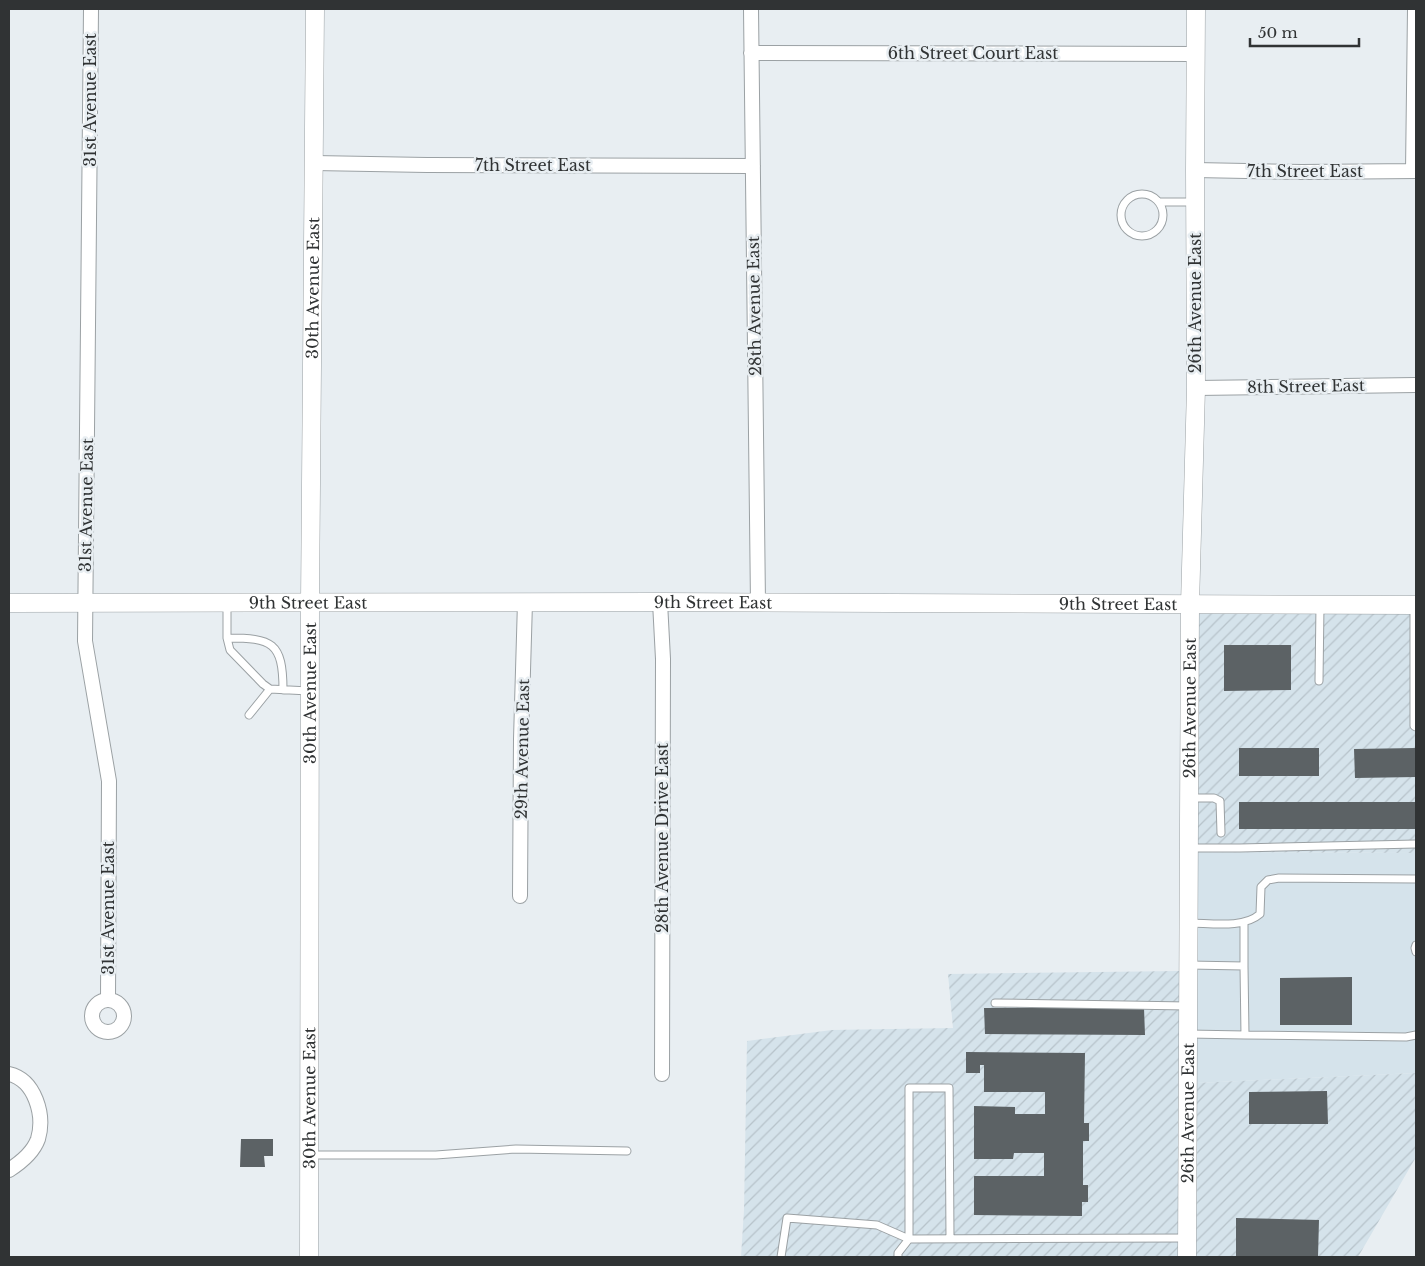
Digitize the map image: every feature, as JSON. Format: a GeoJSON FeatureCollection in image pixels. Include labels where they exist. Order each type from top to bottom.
{"type":"FeatureCollection","features":[{"type":"Feature","properties":{"kind":"street","name":"31st Avenue East"},"geometry":{"type":"LineString","coordinates":[[91,9],[85,640],[109,782],[108,1000]]}},
{"type":"Feature","properties":{"kind":"street","name":"30th Avenue East"},"geometry":{"type":"LineString","coordinates":[[309,1257],[310,603],[315,9]]}},
{"type":"Feature","properties":{"kind":"street","name":"28th Avenue East"},"geometry":{"type":"LineString","coordinates":[[751,9],[758,603]]}},
{"type":"Feature","properties":{"kind":"street","name":"26th Avenue East"},"geometry":{"type":"LineString","coordinates":[[1187,1257],[1190,605],[1196,388],[1196,9]]}},
{"type":"Feature","properties":{"kind":"street"},"geometry":{"type":"LineString","coordinates":[[1415,9],[1415,171]]}},
{"type":"Feature","properties":{"kind":"street","name":"6th Street Court East"},"geometry":{"type":"LineString","coordinates":[[751,53],[1196,54]]}},
{"type":"Feature","properties":{"kind":"street","name":"7th Street East"},"geometry":{"type":"LineString","coordinates":[[314,163],[753,166]]}},
{"type":"Feature","properties":{"kind":"street","name":"7th Street East"},"geometry":{"type":"LineString","coordinates":[[1195,170],[1302,172],[1415,171]]}},
{"type":"Feature","properties":{"kind":"street","name":"8th Street East"},"geometry":{"type":"LineString","coordinates":[[1196,388],[1416,385]]}},
{"type":"Feature","properties":{"kind":"street","name":"29th Avenue East"},"geometry":{"type":"LineString","coordinates":[[520,896],[521,739],[525,602]]}},
{"type":"Feature","properties":{"kind":"street","name":"9th Street East"},"geometry":{"type":"LineString","coordinates":[[9,603],[660,602],[1415,605]]}},
{"type":"Feature","properties":{"kind":"street","name":"28th Avenue Drive East"},"geometry":{"type":"LineString","coordinates":[[660,602],[662,659],[662,1074]]}},
{"type":"Feature","properties":{"kind":"street"},"geometry":{"type":"LineString","coordinates":[[9,1074],[27,1084],[36,1102],[40,1122],[37,1140],[22,1162],[9,1170]]}},
{"type":"Feature","properties":{"kind":"lane"},"geometry":{"type":"LineString","coordinates":[[1160,202],[1164,215],[1159,228],[1154,233],[1140,236],[1128,230],[1123,224],[1121,211],[1128,198],[1134,195],[1148,194],[1160,202],[1195,202]]}},
{"type":"Feature","properties":{"kind":"lane"},"geometry":{"type":"LineString","coordinates":[[227,603],[227,638],[230,650],[270,689],[310,691]]}},
{"type":"Feature","properties":{"kind":"lane"},"geometry":{"type":"LineString","coordinates":[[1319,680],[1320,605]]}},
{"type":"Feature","properties":{"kind":"lane"},"geometry":{"type":"LineString","coordinates":[[1415,605],[1414,726],[1416,727]]}},
{"type":"Feature","properties":{"kind":"lane"},"geometry":{"type":"LineString","coordinates":[[227,638],[253,638],[268,642],[281,660],[283,690]]}},
{"type":"Feature","properties":{"kind":"lane"},"geometry":{"type":"LineString","coordinates":[[249,715],[270,689]]}},
{"type":"Feature","properties":{"kind":"lane"},"geometry":{"type":"LineString","coordinates":[[1190,798],[1214,798],[1220,801],[1221,833]]}},
{"type":"Feature","properties":{"kind":"lane"},"geometry":{"type":"LineString","coordinates":[[1189,848],[1416,844]]}},
{"type":"Feature","properties":{"kind":"lane"},"geometry":{"type":"LineString","coordinates":[[1189,923],[1244,923],[1253,920],[1260,914],[1261,887],[1268,880],[1280,878],[1416,879]]}},
{"type":"Feature","properties":{"kind":"lane"},"geometry":{"type":"LineString","coordinates":[[1244,923],[1246,1035]]}},
{"type":"Feature","properties":{"kind":"lane"},"geometry":{"type":"LineString","coordinates":[[1416,945],[1416,952]]}},
{"type":"Feature","properties":{"kind":"lane"},"geometry":{"type":"LineString","coordinates":[[1188,965],[1244,966]]}},
{"type":"Feature","properties":{"kind":"lane"},"geometry":{"type":"LineString","coordinates":[[995,1003],[1188,1006]]}},
{"type":"Feature","properties":{"kind":"lane"},"geometry":{"type":"LineString","coordinates":[[1188,1034],[1406,1037],[1416,1034]]}},
{"type":"Feature","properties":{"kind":"lane"},"geometry":{"type":"LineString","coordinates":[[898,1257],[898,1253],[909,1239],[910,1088],[949,1088],[950,1239]]}},
{"type":"Feature","properties":{"kind":"lane"},"geometry":{"type":"LineString","coordinates":[[309,1155],[436,1155],[516,1149],[627,1151]]}},
{"type":"Feature","properties":{"kind":"lane"},"geometry":{"type":"LineString","coordinates":[[781,1257],[787,1218],[877,1225],[909,1239],[1187,1238]]}},
{"type":"Feature","properties":{"kind":"shaded area"},"geometry":{"type":"Polygon","coordinates":[[[1198,612],[1415,613],[1410,725],[1416,726],[1416,853],[1197,852],[1198,612]]]}},
{"type":"Feature","properties":{"kind":"shaded area"},"geometry":{"type":"Polygon","coordinates":[[[1197,852],[1416,853],[1416,1073],[1196,1083],[1197,852]]]}},
{"type":"Feature","properties":{"kind":"shaded area"},"geometry":{"type":"Polygon","coordinates":[[[1180,971],[1179,1257],[741,1257],[744,1210],[747,1041],[832,1030],[953,1028],[948,974],[1180,971]]]}},
{"type":"Feature","properties":{"kind":"shaded area"},"geometry":{"type":"Polygon","coordinates":[[[1416,1073],[1416,1157],[1358,1257],[1196,1257],[1196,1083],[1416,1073]]]}},
{"type":"Feature","properties":{"kind":"building"},"geometry":{"type":"Polygon","coordinates":[[[1224,645],[1291,645],[1291,690],[1224,691],[1224,645]]]}},
{"type":"Feature","properties":{"kind":"building"},"geometry":{"type":"Polygon","coordinates":[[[1239,748],[1319,748],[1319,776],[1239,776],[1239,748]]]}},
{"type":"Feature","properties":{"kind":"building"},"geometry":{"type":"Polygon","coordinates":[[[1416,748],[1416,777],[1355,778],[1354,749],[1416,748]]]}},
{"type":"Feature","properties":{"kind":"building"},"geometry":{"type":"Polygon","coordinates":[[[1239,802],[1416,802],[1416,829],[1239,829],[1239,802]]]}},
{"type":"Feature","properties":{"kind":"building"},"geometry":{"type":"Polygon","coordinates":[[[1352,977],[1352,1025],[1280,1025],[1280,978],[1352,977]]]}},
{"type":"Feature","properties":{"kind":"building"},"geometry":{"type":"Polygon","coordinates":[[[984,1008],[1144,1008],[1145,1035],[985,1034],[984,1008]]]}},
{"type":"Feature","properties":{"kind":"building"},"geometry":{"type":"Polygon","coordinates":[[[966,1052],[1085,1053],[1084,1123],[1089,1123],[1089,1141],[1083,1141],[1083,1185],[1088,1185],[1088,1202],[1082,1202],[1082,1216],[974,1215],[974,1176],[1044,1176],[1044,1153],[1014,1153],[1013,1159],[974,1159],[974,1106],[1015,1107],[1015,1114],[1045,1114],[1045,1092],[984,1092],[984,1065],[980,1065],[980,1073],[966,1073],[966,1052]]]}},
{"type":"Feature","properties":{"kind":"building"},"geometry":{"type":"Polygon","coordinates":[[[1327,1091],[1328,1124],[1249,1124],[1249,1092],[1327,1091]]]}},
{"type":"Feature","properties":{"kind":"building"},"geometry":{"type":"Polygon","coordinates":[[[241,1139],[273,1139],[273,1156],[264,1156],[265,1167],[240,1167],[241,1139]]]}},
{"type":"Feature","properties":{"kind":"building"},"geometry":{"type":"Polygon","coordinates":[[[1236,1218],[1319,1220],[1318,1257],[1236,1257],[1236,1218]]]}}]}
